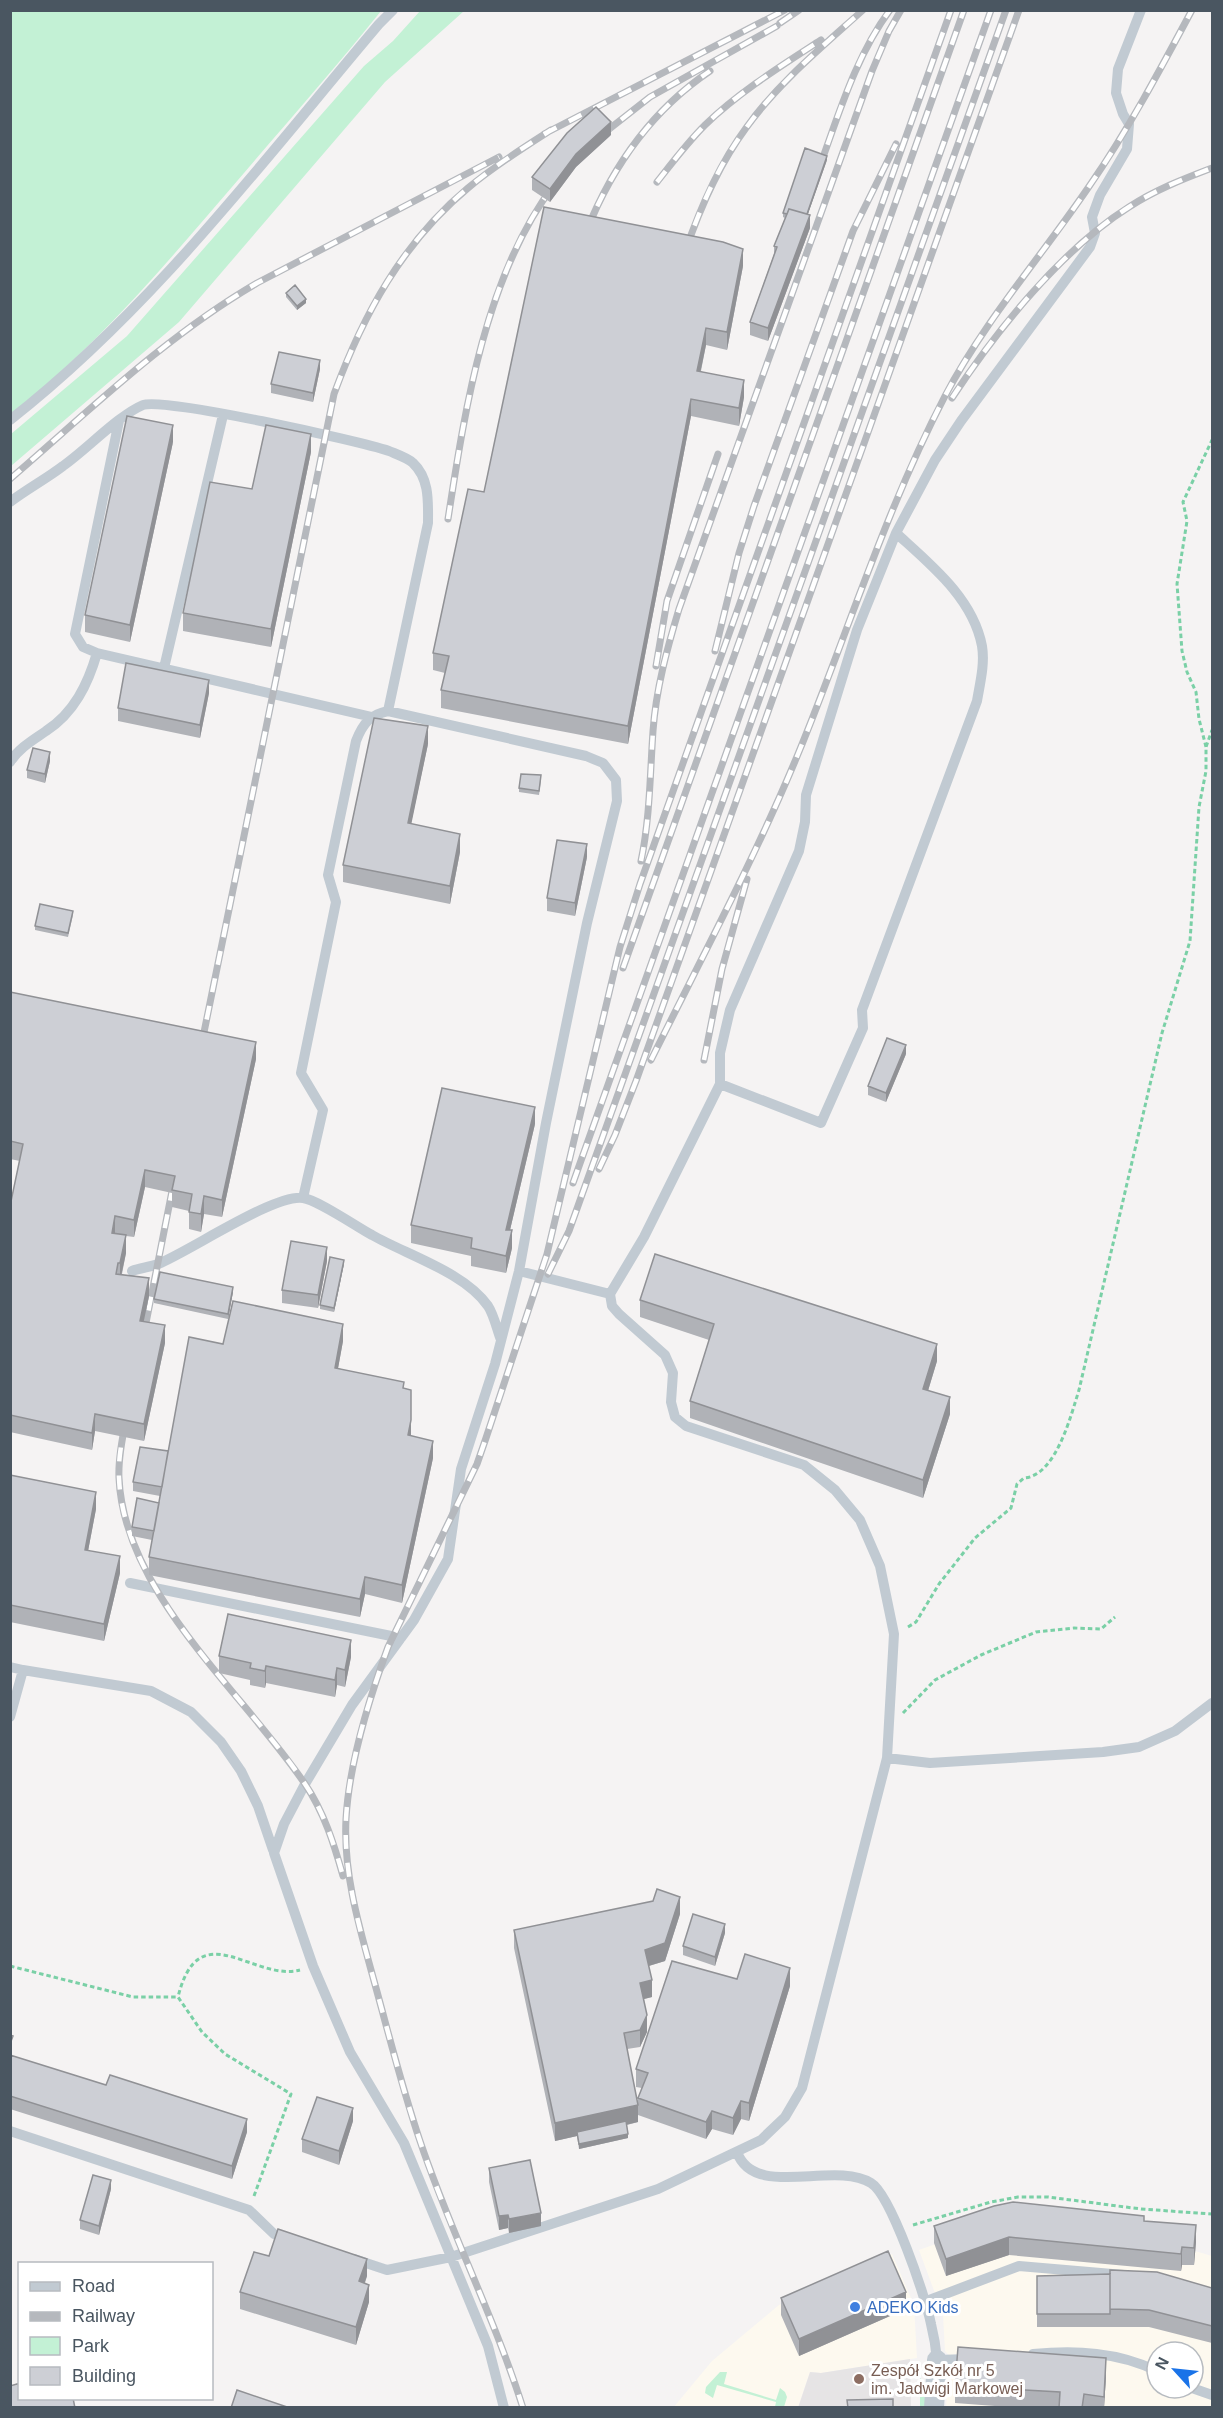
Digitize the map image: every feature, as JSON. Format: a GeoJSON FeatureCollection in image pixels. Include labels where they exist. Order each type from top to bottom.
{"type":"FeatureCollection","features":[{"type":"Feature","properties":{"kind":"street"},"geometry":{"type":"LineString","coordinates":[[934,2408],[936,2360]]}},
{"type":"Feature","properties":{"kind":"lane"},"geometry":{"type":"LineString","coordinates":[[10,420],[40,396],[181,260],[378,24],[393,10]]}},
{"type":"Feature","properties":{"kind":"lane"},"geometry":{"type":"LineString","coordinates":[[342,2256],[387,2270],[451,2257],[658,2189],[761,2140],[785,2117],[802,2088],[887,1758],[894,1634],[880,1566],[861,1520],[835,1491],[804,1465],[686,1426],[675,1417],[671,1402],[673,1373],[665,1355],[619,1314],[612,1306],[610,1294],[644,1237],[720,1084],[720,1053],[730,1010],[799,851],[805,822],[806,795],[857,630],[896,533],[935,460],[961,421],[1090,247],[1095,233],[1092,217],[1100,195],[1126,149],[1129,124],[1116,93],[1118,69],[1141,10]]}},
{"type":"Feature","properties":{"kind":"lane"},"geometry":{"type":"LineString","coordinates":[[10,502],[62,467],[119,421],[145,404],[169,404],[389,451],[412,462],[423,474],[428,496],[428,523],[388,711]]}},
{"type":"Feature","properties":{"kind":"lane"},"geometry":{"type":"LineString","coordinates":[[164,668],[223,415]]}},
{"type":"Feature","properties":{"kind":"lane"},"geometry":{"type":"LineString","coordinates":[[119,421],[75,634],[83,646],[97,653],[372,717]]}},
{"type":"Feature","properties":{"kind":"lane"},"geometry":{"type":"LineString","coordinates":[[720,1084],[821,1124],[863,1028],[862,1010],[977,701],[983,669],[982,645],[969,611],[942,575],[896,533]]}},
{"type":"Feature","properties":{"kind":"lane"},"geometry":{"type":"LineString","coordinates":[[10,762],[30,740],[64,717],[84,689],[97,653]]}},
{"type":"Feature","properties":{"kind":"lane"},"geometry":{"type":"LineString","coordinates":[[274,1853],[284,1824],[326,1748],[352,1705],[414,1620],[448,1559],[461,1469],[501,1340],[519,1271],[546,1123],[587,922],[617,801],[616,780],[603,763],[586,756],[388,711],[372,717],[362,726],[356,741],[328,875],[336,903],[301,1073],[323,1110],[303,1198]]}},
{"type":"Feature","properties":{"kind":"lane"},"geometry":{"type":"LineString","coordinates":[[132,1271],[158,1264],[280,1203],[303,1198],[421,1258],[463,1283],[488,1306],[501,1340]]}},
{"type":"Feature","properties":{"kind":"lane"},"geometry":{"type":"LineString","coordinates":[[519,1271],[610,1294]]}},
{"type":"Feature","properties":{"kind":"lane"},"geometry":{"type":"LineString","coordinates":[[130,1583],[401,1638]]}},
{"type":"Feature","properties":{"kind":"lane"},"geometry":{"type":"LineString","coordinates":[[10,1668],[151,1691],[191,1712],[221,1742],[241,1771],[258,1806],[313,1966],[350,2052],[404,2144],[488,2346],[504,2408]]}},
{"type":"Feature","properties":{"kind":"lane"},"geometry":{"type":"LineString","coordinates":[[10,1717],[23,1670]]}},
{"type":"Feature","properties":{"kind":"lane"},"geometry":{"type":"LineString","coordinates":[[887,1758],[930,1763],[1103,1752],[1138,1747],[1175,1731],[1212,1703]]}},
{"type":"Feature","properties":{"kind":"lane"},"geometry":{"type":"LineString","coordinates":[[10,2132],[249,2210],[274,2234],[297,2241]]}},
{"type":"Feature","properties":{"kind":"lane"},"geometry":{"type":"LineString","coordinates":[[737,2152],[741,2162],[748,2170],[774,2177],[844,2175],[870,2182],[886,2200],[900,2231],[931,2322],[936,2360],[983,2358]]}},
{"type":"Feature","properties":{"kind":"lane"},"geometry":{"type":"LineString","coordinates":[[924,2302],[1019,2266],[1141,2277]]}},
{"type":"Feature","properties":{"kind":"lane"},"geometry":{"type":"LineString","coordinates":[[1025,2355],[1058,2352],[1111,2354],[1145,2367]]}},
{"type":"Feature","properties":{"kind":"path"},"geometry":{"type":"LineString","coordinates":[[894,1634],[916,1622],[939,1584],[975,1538],[1011,1508],[1017,1484],[1024,1478],[1032,1477],[1043,1471],[1050,1461],[1070,1416],[1079,1390],[1162,1033],[1190,941],[1199,807],[1206,771],[1206,747],[1196,692],[1187,672],[1182,651],[1177,584],[1186,522],[1183,502],[1212,440]]}},
{"type":"Feature","properties":{"kind":"path"},"geometry":{"type":"LineString","coordinates":[[1206,747],[1212,730]]}},
{"type":"Feature","properties":{"kind":"path"},"geometry":{"type":"LineString","coordinates":[[889,1730],[935,1680],[981,1655],[1036,1632],[1074,1628],[1101,1629],[1115,1617]]}},
{"type":"Feature","properties":{"kind":"path"},"geometry":{"type":"LineString","coordinates":[[249,2210],[291,2094],[225,2054],[202,2032],[178,1997],[183,1979],[198,1960],[221,1953],[265,1969],[287,1973],[313,1966]]}},
{"type":"Feature","properties":{"kind":"path"},"geometry":{"type":"LineString","coordinates":[[10,1966],[134,1997],[178,1997]]}},
{"type":"Feature","properties":{"kind":"path"},"geometry":{"type":"LineString","coordinates":[[900,2231],[991,2202],[1018,2197],[1048,2197],[1141,2209],[1212,2214]]}},
{"type":"Feature","properties":{"kind":"path"},"geometry":{"type":"LineString","coordinates":[[903,2372],[904,2382]]}},
{"type":"Feature","properties":{"kind":"shaded area"},"geometry":{"type":"Polygon","coordinates":[[[994,2223],[1196,2242],[1195,2251],[1212,2256],[1212,2407],[946,2407],[949,2368],[957,2364],[945,2351],[943,2315],[919,2250],[994,2223]]]}},
{"type":"Feature","properties":{"kind":"shaded area"},"geometry":{"type":"Polygon","coordinates":[[[892,2254],[914,2305],[917,2358],[821,2373],[810,2372],[798,2407],[673,2408],[712,2361],[779,2305],[892,2254]]]}},
{"type":"Feature","properties":{"kind":"shaded area","name":"Zespół Szkół nr 5 im. Jadwigi Markowej"},"geometry":{"type":"Polygon","coordinates":[[[910,2359],[911,2407],[798,2408],[810,2372],[821,2373],[910,2359]]]}},
{"type":"Feature","properties":{"kind":"green space"},"geometry":{"type":"Polygon","coordinates":[[[11,11],[381,11],[217,205],[133,300],[74,359],[11,414],[11,11]]]}},
{"type":"Feature","properties":{"kind":"green space"},"geometry":{"type":"Polygon","coordinates":[[[420,11],[464,11],[385,82],[179,322],[11,466],[11,434],[127,336],[364,66],[393,41],[420,11]]]}},
{"type":"Feature","properties":{"kind":"green space"},"geometry":{"type":"Polygon","coordinates":[[[720,2372],[727,2372],[724,2384],[776,2400],[780,2388],[787,2397],[784,2407],[775,2407],[776,2402],[717,2385],[713,2398],[705,2393],[706,2387],[720,2372]]]}},
{"type":"Feature","properties":{"kind":"green space"},"geometry":{"type":"Polygon","coordinates":[[[920,2378],[926,2383],[926,2407],[920,2407],[920,2378]]]}},
{"type":"Feature","properties":{"kind":"building"},"geometry":{"type":"Polygon","coordinates":[[[596,107],[611,122],[576,154],[550,189],[532,177],[567,133],[596,107]]]}},
{"type":"Feature","properties":{"kind":"building"},"geometry":{"type":"Polygon","coordinates":[[[805,148],[827,156],[807,214],[789,209],[787,214],[783,213],[805,148]]]}},
{"type":"Feature","properties":{"kind":"building"},"geometry":{"type":"Polygon","coordinates":[[[544,207],[723,242],[743,249],[727,332],[706,328],[697,371],[744,380],[739,408],[691,399],[628,726],[441,690],[449,656],[433,653],[468,489],[484,492],[544,207]]]}},
{"type":"Feature","properties":{"kind":"building"},"geometry":{"type":"Polygon","coordinates":[[[789,209],[810,215],[768,328],[750,322],[777,247],[774,246],[789,209]]]}},
{"type":"Feature","properties":{"kind":"building"},"geometry":{"type":"Polygon","coordinates":[[[295,285],[306,299],[297,306],[286,293],[295,285]]]}},
{"type":"Feature","properties":{"kind":"building"},"geometry":{"type":"Polygon","coordinates":[[[279,352],[320,360],[313,393],[271,384],[279,352]]]}},
{"type":"Feature","properties":{"kind":"building"},"geometry":{"type":"Polygon","coordinates":[[[127,416],[173,425],[130,625],[85,615],[127,416]]]}},
{"type":"Feature","properties":{"kind":"building"},"geometry":{"type":"Polygon","coordinates":[[[266,425],[311,434],[271,629],[183,613],[210,482],[252,489],[266,425]]]}},
{"type":"Feature","properties":{"kind":"building"},"geometry":{"type":"Polygon","coordinates":[[[126,663],[209,680],[200,725],[118,708],[126,663]]]}},
{"type":"Feature","properties":{"kind":"building"},"geometry":{"type":"Polygon","coordinates":[[[374,718],[428,726],[408,823],[460,834],[450,886],[343,865],[374,718]]]}},
{"type":"Feature","properties":{"kind":"building"},"geometry":{"type":"Polygon","coordinates":[[[33,748],[50,752],[45,774],[27,770],[33,748]]]}},
{"type":"Feature","properties":{"kind":"building"},"geometry":{"type":"Polygon","coordinates":[[[521,774],[541,775],[539,791],[519,788],[521,774]]]}},
{"type":"Feature","properties":{"kind":"building"},"geometry":{"type":"Polygon","coordinates":[[[557,840],[587,844],[575,903],[547,898],[557,840]]]}},
{"type":"Feature","properties":{"kind":"building"},"geometry":{"type":"Polygon","coordinates":[[[40,904],[73,911],[68,933],[35,926],[40,904]]]}},
{"type":"Feature","properties":{"kind":"building"},"geometry":{"type":"Polygon","coordinates":[[[10,992],[256,1042],[222,1200],[204,1196],[201,1214],[189,1212],[192,1194],[172,1190],[175,1176],[145,1170],[134,1220],[115,1216],[112,1233],[126,1235],[116,1274],[149,1278],[140,1321],[165,1325],[144,1424],[95,1414],[92,1433],[10,1415],[10,1206],[23,1144],[10,1141],[10,992]]]}},
{"type":"Feature","properties":{"kind":"building"},"geometry":{"type":"Polygon","coordinates":[[[887,1038],[906,1045],[886,1093],[868,1086],[887,1038]]]}},
{"type":"Feature","properties":{"kind":"building"},"geometry":{"type":"Polygon","coordinates":[[[442,1088],[535,1107],[506,1230],[512,1230],[506,1256],[471,1248],[472,1238],[411,1225],[442,1088]]]}},
{"type":"Feature","properties":{"kind":"building"},"geometry":{"type":"Polygon","coordinates":[[[291,1241],[327,1247],[318,1295],[282,1290],[291,1241]]]}},
{"type":"Feature","properties":{"kind":"building"},"geometry":{"type":"Polygon","coordinates":[[[655,1254],[937,1344],[923,1389],[950,1397],[923,1480],[690,1401],[714,1324],[640,1300],[655,1254]]]}},
{"type":"Feature","properties":{"kind":"building"},"geometry":{"type":"Polygon","coordinates":[[[330,1257],[344,1260],[334,1308],[320,1305],[330,1257]]]}},
{"type":"Feature","properties":{"kind":"building"},"geometry":{"type":"Polygon","coordinates":[[[160,1272],[233,1287],[228,1314],[154,1299],[160,1272]]]}},
{"type":"Feature","properties":{"kind":"building"},"geometry":{"type":"Polygon","coordinates":[[[233,1301],[343,1324],[335,1368],[404,1382],[403,1388],[411,1390],[411,1420],[408,1435],[433,1441],[402,1585],[365,1577],[360,1599],[149,1557],[189,1337],[223,1344],[233,1301]]]}},
{"type":"Feature","properties":{"kind":"building"},"geometry":{"type":"Polygon","coordinates":[[[140,1447],[168,1451],[162,1487],[133,1482],[140,1447]]]}},
{"type":"Feature","properties":{"kind":"building"},"geometry":{"type":"Polygon","coordinates":[[[10,1475],[96,1492],[85,1550],[120,1556],[104,1624],[10,1605],[10,1475]]]}},
{"type":"Feature","properties":{"kind":"building"},"geometry":{"type":"Polygon","coordinates":[[[137,1498],[159,1503],[154,1531],[132,1527],[137,1498]]]}},
{"type":"Feature","properties":{"kind":"building"},"geometry":{"type":"Polygon","coordinates":[[[228,1614],[351,1640],[345,1670],[337,1668],[335,1680],[266,1666],[265,1671],[250,1668],[251,1663],[219,1656],[228,1614]]]}},
{"type":"Feature","properties":{"kind":"building"},"geometry":{"type":"Polygon","coordinates":[[[657,1889],[680,1897],[665,1943],[645,1950],[652,1980],[640,1983],[647,2015],[640,2030],[624,2033],[638,2105],[555,2123],[514,1930],[653,1901],[657,1889]]]}},
{"type":"Feature","properties":{"kind":"building"},"geometry":{"type":"Polygon","coordinates":[[[693,1914],[725,1924],[715,1957],[683,1946],[693,1914]]]}},
{"type":"Feature","properties":{"kind":"building"},"geometry":{"type":"Polygon","coordinates":[[[745,1954],[790,1968],[749,2103],[741,2101],[733,2118],[712,2111],[706,2122],[638,2098],[648,2073],[636,2069],[672,1961],[737,1979],[745,1954]]]}},
{"type":"Feature","properties":{"kind":"building"},"geometry":{"type":"Polygon","coordinates":[[[10,2055],[106,2085],[110,2075],[247,2119],[232,2166],[10,2096],[10,2055]]]}},
{"type":"Feature","properties":{"kind":"building"},"geometry":{"type":"Polygon","coordinates":[[[317,2097],[353,2108],[339,2151],[302,2139],[317,2097]]]}},
{"type":"Feature","properties":{"kind":"building"},"geometry":{"type":"Polygon","coordinates":[[[626,2121],[628,2134],[579,2144],[577,2132],[626,2121]]]}},
{"type":"Feature","properties":{"kind":"building"},"geometry":{"type":"Polygon","coordinates":[[[530,2160],[541,2213],[509,2219],[508,2215],[499,2216],[489,2168],[530,2160]]]}},
{"type":"Feature","properties":{"kind":"building"},"geometry":{"type":"Polygon","coordinates":[[[93,2175],[111,2180],[99,2226],[80,2220],[93,2175]]]}},
{"type":"Feature","properties":{"kind":"building"},"geometry":{"type":"Polygon","coordinates":[[[1013,2202],[1144,2216],[1144,2221],[1196,2225],[1194,2248],[1182,2247],[1181,2254],[1009,2237],[946,2259],[934,2226],[1013,2202]]]}},
{"type":"Feature","properties":{"kind":"building"},"geometry":{"type":"Polygon","coordinates":[[[278,2229],[367,2259],[359,2281],[369,2285],[356,2327],[240,2292],[254,2252],[269,2256],[278,2229]]]}},
{"type":"Feature","properties":{"kind":"building"},"geometry":{"type":"Polygon","coordinates":[[[888,2251],[906,2292],[799,2339],[781,2298],[888,2251]]]}},
{"type":"Feature","properties":{"kind":"building"},"geometry":{"type":"Polygon","coordinates":[[[1110,2270],[1157,2272],[1212,2288],[1212,2326],[1149,2310],[1110,2309],[1110,2270]]]}},
{"type":"Feature","properties":{"kind":"building"},"geometry":{"type":"Polygon","coordinates":[[[1110,2274],[1110,2314],[1037,2314],[1037,2276],[1110,2274]]]}},
{"type":"Feature","properties":{"kind":"building"},"geometry":{"type":"Polygon","coordinates":[[[958,2347],[1106,2358],[1104,2397],[1084,2394],[1082,2408],[1059,2408],[1060,2392],[955,2386],[958,2347]]]}},
{"type":"Feature","properties":{"kind":"building"},"geometry":{"type":"Polygon","coordinates":[[[18,2384],[18,2400],[73,2400],[75,2408],[10,2408],[10,2386],[18,2384]]]}},
{"type":"Feature","properties":{"kind":"building"},"geometry":{"type":"Polygon","coordinates":[[[237,2390],[290,2408],[231,2408],[237,2390]]]}},
{"type":"Feature","properties":{"kind":"building"},"geometry":{"type":"Polygon","coordinates":[[[893,2399],[893,2408],[848,2408],[847,2400],[893,2399]]]}},
{"type":"Feature","properties":{"kind":"railway"},"geometry":{"type":"LineString","coordinates":[[544,134],[785,10]]}},
{"type":"Feature","properties":{"kind":"railway"},"geometry":{"type":"LineString","coordinates":[[780,23],[799,10]]}},
{"type":"Feature","properties":{"kind":"railway"},"geometry":{"type":"LineString","coordinates":[[685,252],[711,188],[746,128],[786,81],[863,10]]}},
{"type":"Feature","properties":{"kind":"railway"},"geometry":{"type":"LineString","coordinates":[[818,171],[857,67],[890,10]]}},
{"type":"Feature","properties":{"kind":"railway"},"geometry":{"type":"LineString","coordinates":[[641,861],[648,812],[653,731],[659,684],[679,609],[872,71],[889,31],[901,10]]}},
{"type":"Feature","properties":{"kind":"railway"},"geometry":{"type":"LineString","coordinates":[[523,2408],[499,2340],[432,2175],[402,2084],[350,1883],[346,1819],[351,1776],[367,1710],[388,1647],[477,1464],[486,1438],[547,1254],[620,947],[640,884],[951,10]]}},
{"type":"Feature","properties":{"kind":"railway"},"geometry":{"type":"LineString","coordinates":[[623,968],[964,10]]}},
{"type":"Feature","properties":{"kind":"railway"},"geometry":{"type":"LineString","coordinates":[[573,1183],[991,10]]}},
{"type":"Feature","properties":{"kind":"railway"},"geometry":{"type":"LineString","coordinates":[[548,1274],[569,1231],[1006,10]]}},
{"type":"Feature","properties":{"kind":"railway"},"geometry":{"type":"LineString","coordinates":[[599,1169],[636,1081],[1019,10]]}},
{"type":"Feature","properties":{"kind":"railway"},"geometry":{"type":"LineString","coordinates":[[651,1060],[781,793],[816,709],[885,528],[923,440],[945,396],[978,341],[1104,164],[1192,10]]}},
{"type":"Feature","properties":{"kind":"railway"},"geometry":{"type":"LineString","coordinates":[[599,137],[650,97],[777,26]]}},
{"type":"Feature","properties":{"kind":"railway"},"geometry":{"type":"LineString","coordinates":[[657,182],[692,139],[718,113],[761,80],[821,40]]}},
{"type":"Feature","properties":{"kind":"railway"},"geometry":{"type":"LineString","coordinates":[[586,232],[608,185],[636,142],[670,103],[710,71]]}},
{"type":"Feature","properties":{"kind":"railway"},"geometry":{"type":"LineString","coordinates":[[201,1047],[334,394],[345,365],[387,282],[423,232],[444,209],[478,180],[551,130]]}},
{"type":"Feature","properties":{"kind":"railway"},"geometry":{"type":"LineString","coordinates":[[715,651],[739,553],[754,506],[853,231],[896,144]]}},
{"type":"Feature","properties":{"kind":"railway"},"geometry":{"type":"LineString","coordinates":[[10,479],[129,375],[191,326],[224,304],[257,283],[499,157]]}},
{"type":"Feature","properties":{"kind":"railway"},"geometry":{"type":"LineString","coordinates":[[952,398],[1009,319],[1079,246],[1104,225],[1139,201],[1169,185],[1212,168]]}},
{"type":"Feature","properties":{"kind":"railway"},"geometry":{"type":"LineString","coordinates":[[448,519],[471,389],[495,302],[511,260],[530,221],[554,185]]}},
{"type":"Feature","properties":{"kind":"railway"},"geometry":{"type":"LineString","coordinates":[[656,666],[667,601],[718,454]]}},
{"type":"Feature","properties":{"kind":"railway"},"geometry":{"type":"LineString","coordinates":[[704,1060],[722,969],[747,879]]}},
{"type":"Feature","properties":{"kind":"railway"},"geometry":{"type":"LineString","coordinates":[[143,1338],[175,1176]]}},
{"type":"Feature","properties":{"kind":"railway"},"geometry":{"type":"LineString","coordinates":[[126,1420],[119,1478],[126,1521],[142,1562],[164,1602],[191,1640],[280,1749],[305,1784],[323,1817],[343,1876]]}},
{"type":"Feature","properties":{"kind":"place","name":"ADEKO Kids"},"geometry":{"type":"Point","coordinates":[855,2307]}},
{"type":"Feature","properties":{"kind":"place","name":"Zespół Szkół nr 5 im. Jadwigi Markowej"},"geometry":{"type":"Point","coordinates":[859,2379]}}]}
